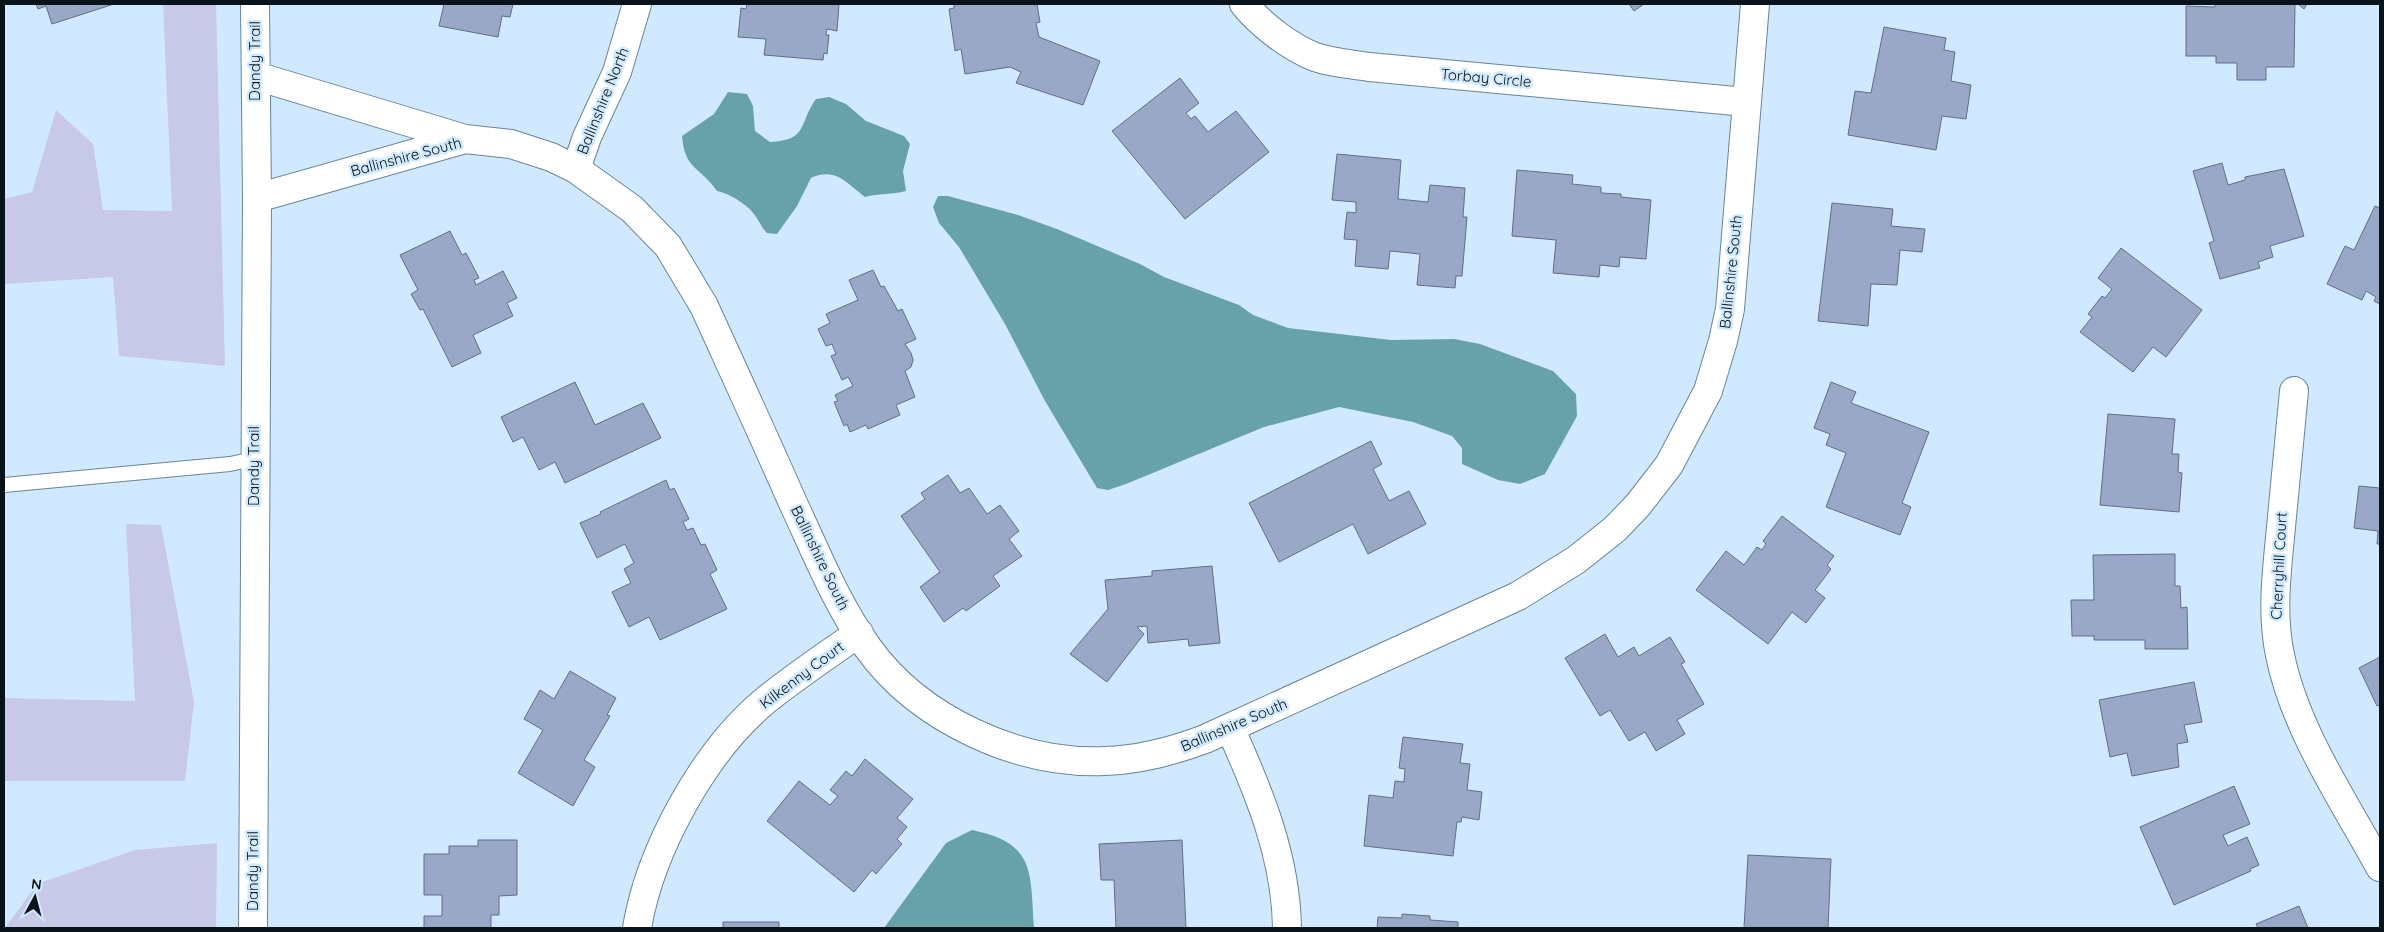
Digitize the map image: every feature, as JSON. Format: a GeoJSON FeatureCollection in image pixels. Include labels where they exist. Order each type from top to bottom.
{"type":"FeatureCollection","features":[{"type":"Feature","properties":{"kind":"street","name":"Dandy Trail"},"geometry":{"type":"LineString","coordinates":[[253,928],[255,4]]}},
{"type":"Feature","properties":{"kind":"street","name":"Ballinshire North"},"geometry":{"type":"LineString","coordinates":[[576,169],[587,137],[617,72],[637,4]]}},
{"type":"Feature","properties":{"kind":"street","name":"Torbay Circle"},"geometry":{"type":"LineString","coordinates":[[1244,4],[1254,16],[1299,50],[1317,57],[1369,67],[1746,102]]}},
{"type":"Feature","properties":{"kind":"street"},"geometry":{"type":"LineString","coordinates":[[1746,102],[1755,4]]}},
{"type":"Feature","properties":{"kind":"street"},"geometry":{"type":"LineString","coordinates":[[256,76],[465,140]]}},
{"type":"Feature","properties":{"kind":"street","name":"Ballinshire South"},"geometry":{"type":"LineString","coordinates":[[256,198],[465,140],[511,144],[551,157],[576,169],[632,209],[668,246],[678,262],[704,306],[834,591],[869,649],[903,686],[958,726],[1022,751],[1054,758],[1105,762],[1172,751],[1230,728],[1518,596],[1590,550],[1638,505],[1669,465],[1695,419],[1708,390],[1723,341],[1732,292],[1746,102]]}},
{"type":"Feature","properties":{"kind":"street","name":"Cherryhill Court"},"geometry":{"type":"LineString","coordinates":[[2294,391],[2275,585],[2275,621],[2279,655],[2294,703],[2308,735],[2380,867]]}},
{"type":"Feature","properties":{"kind":"street","name":"Kilkenny Court"},"geometry":{"type":"LineString","coordinates":[[637,928],[643,901],[659,854],[680,807],[708,764],[730,737],[766,700],[859,633]]}},
{"type":"Feature","properties":{"kind":"street"},"geometry":{"type":"LineString","coordinates":[[1230,728],[1252,778],[1280,861],[1287,928]]}},
{"type":"Feature","properties":{"kind":"lane"},"geometry":{"type":"LineString","coordinates":[[4,485],[230,464],[254,459]]}},
{"type":"Feature","properties":{"kind":"shaded area"},"geometry":{"type":"Polygon","coordinates":[[[163,4],[216,4],[225,366],[119,356],[113,277],[4,284],[4,199],[32,192],[56,110],[93,144],[103,210],[172,211],[163,4]]]}},
{"type":"Feature","properties":{"kind":"shaded area"},"geometry":{"type":"Polygon","coordinates":[[[728,92],[747,94],[753,106],[755,131],[770,142],[782,141],[797,134],[816,99],[829,97],[846,104],[866,121],[904,136],[910,144],[903,171],[906,191],[865,197],[834,175],[820,175],[811,178],[797,206],[777,234],[767,233],[744,204],[727,194],[717,191],[686,156],[682,136],[714,114],[728,92]]]}},
{"type":"Feature","properties":{"kind":"shaded area"},"geometry":{"type":"Polygon","coordinates":[[[938,196],[948,196],[1018,215],[1057,229],[1140,264],[1164,277],[1239,305],[1253,315],[1288,328],[1391,340],[1454,339],[1480,344],[1553,371],[1576,394],[1577,416],[1545,474],[1520,484],[1498,480],[1462,464],[1462,448],[1452,436],[1413,422],[1339,407],[1264,427],[1126,484],[1108,490],[1097,488],[1045,401],[1005,324],[959,247],[939,223],[933,207],[938,196]]]}},
{"type":"Feature","properties":{"kind":"shaded area"},"geometry":{"type":"Polygon","coordinates":[[[126,524],[161,525],[194,702],[185,781],[4,781],[4,698],[135,701],[126,524]]]}},
{"type":"Feature","properties":{"kind":"shaded area"},"geometry":{"type":"Polygon","coordinates":[[[972,830],[1008,843],[1019,852],[1026,863],[1032,891],[1034,928],[884,928],[946,843],[972,830]]]}},
{"type":"Feature","properties":{"kind":"shaded area"},"geometry":{"type":"Polygon","coordinates":[[[217,843],[216,928],[5,928],[37,884],[135,850],[217,843]]]}},
{"type":"Feature","properties":{"kind":"building"},"geometry":{"type":"Polygon","coordinates":[[[36,4],[114,4],[52,24],[46,6],[38,9],[36,4]]]}},
{"type":"Feature","properties":{"kind":"building"},"geometry":{"type":"Polygon","coordinates":[[[444,4],[513,4],[510,17],[502,16],[498,37],[439,26],[444,4]]]}},
{"type":"Feature","properties":{"kind":"building"},"geometry":{"type":"Polygon","coordinates":[[[747,4],[839,4],[837,31],[827,29],[826,35],[829,35],[827,54],[824,53],[823,60],[764,55],[766,39],[738,37],[741,8],[746,9],[747,4]]]}},
{"type":"Feature","properties":{"kind":"building"},"geometry":{"type":"Polygon","coordinates":[[[954,4],[1037,4],[1040,22],[1036,23],[1039,37],[1100,61],[1083,105],[1016,83],[1021,72],[1010,67],[965,74],[961,49],[955,51],[949,9],[954,8],[954,4]]]}},
{"type":"Feature","properties":{"kind":"building"},"geometry":{"type":"Polygon","coordinates":[[[1629,4],[1644,4],[1634,11],[1629,4]]]}},
{"type":"Feature","properties":{"kind":"building"},"geometry":{"type":"Polygon","coordinates":[[[2215,4],[2295,4],[2294,67],[2266,67],[2266,80],[2237,80],[2237,63],[2216,63],[2216,56],[2186,56],[2186,6],[2215,7],[2215,4]]]}},
{"type":"Feature","properties":{"kind":"building"},"geometry":{"type":"Polygon","coordinates":[[[2298,4],[2307,4],[2304,9],[2298,4]]]}},
{"type":"Feature","properties":{"kind":"building"},"geometry":{"type":"Polygon","coordinates":[[[1884,27],[1946,38],[1944,50],[1955,52],[1951,81],[1971,85],[1966,119],[1942,116],[1936,150],[1848,135],[1855,91],[1871,93],[1884,27]]]}},
{"type":"Feature","properties":{"kind":"building"},"geometry":{"type":"Polygon","coordinates":[[[1180,78],[1199,103],[1186,113],[1191,119],[1195,116],[1208,132],[1236,111],[1269,152],[1185,219],[1112,131],[1180,78]]]}},
{"type":"Feature","properties":{"kind":"building"},"geometry":{"type":"Polygon","coordinates":[[[1337,154],[1401,160],[1398,199],[1428,202],[1430,185],[1465,188],[1463,217],[1467,217],[1462,276],[1456,276],[1455,288],[1417,285],[1420,254],[1390,251],[1388,269],[1355,266],[1357,240],[1344,239],[1347,212],[1356,213],[1356,202],[1332,200],[1337,154]]]}},
{"type":"Feature","properties":{"kind":"building"},"geometry":{"type":"Polygon","coordinates":[[[2222,163],[2228,185],[2245,180],[2245,177],[2284,169],[2304,236],[2270,246],[2273,257],[2258,262],[2260,268],[2220,279],[2209,243],[2214,241],[2193,171],[2222,163]]]}},
{"type":"Feature","properties":{"kind":"building"},"geometry":{"type":"Polygon","coordinates":[[[1517,170],[1573,175],[1572,184],[1601,187],[1601,193],[1621,194],[1621,197],[1651,200],[1646,259],[1620,257],[1619,267],[1600,265],[1599,277],[1553,273],[1556,240],[1512,236],[1517,170]]]}},
{"type":"Feature","properties":{"kind":"building"},"geometry":{"type":"Polygon","coordinates":[[[1832,203],[1893,209],[1891,226],[1925,229],[1922,252],[1900,250],[1897,285],[1871,284],[1868,326],[1818,321],[1832,203]]]}},
{"type":"Feature","properties":{"kind":"building"},"geometry":{"type":"Polygon","coordinates":[[[2375,206],[2380,208],[2380,304],[2374,301],[2376,297],[2366,291],[2362,300],[2327,284],[2345,246],[2354,250],[2375,206]]]}},
{"type":"Feature","properties":{"kind":"building"},"geometry":{"type":"Polygon","coordinates":[[[450,231],[462,255],[466,253],[479,278],[474,280],[476,285],[503,271],[517,298],[507,303],[513,316],[473,335],[481,353],[452,367],[423,309],[420,310],[411,294],[418,290],[400,255],[450,231]]]}},
{"type":"Feature","properties":{"kind":"building"},"geometry":{"type":"Polygon","coordinates":[[[2121,248],[2202,310],[2166,357],[2153,347],[2133,372],[2080,332],[2092,317],[2088,314],[2102,296],[2105,298],[2112,289],[2098,278],[2121,248]]]}},
{"type":"Feature","properties":{"kind":"building"},"geometry":{"type":"Polygon","coordinates":[[[873,270],[881,287],[884,286],[898,311],[902,309],[916,339],[905,344],[913,360],[911,367],[905,371],[915,397],[896,405],[900,415],[868,429],[866,425],[850,432],[847,424],[844,426],[834,402],[838,401],[835,395],[853,386],[848,377],[842,380],[831,356],[836,354],[832,344],[826,346],[818,329],[830,323],[826,314],[858,300],[849,280],[873,270]]]}},
{"type":"Feature","properties":{"kind":"building"},"geometry":{"type":"Polygon","coordinates":[[[575,382],[595,425],[643,403],[661,438],[565,483],[555,462],[539,470],[523,437],[513,442],[501,417],[575,382]]]}},
{"type":"Feature","properties":{"kind":"building"},"geometry":{"type":"Polygon","coordinates":[[[1831,382],[1856,392],[1851,403],[1929,432],[1902,503],[1911,507],[1900,535],[1826,507],[1846,453],[1826,445],[1830,434],[1814,428],[1831,382]]]}},
{"type":"Feature","properties":{"kind":"building"},"geometry":{"type":"Polygon","coordinates":[[[2108,414],[2175,419],[2172,454],[2179,454],[2178,472],[2182,473],[2179,512],[2100,505],[2108,414]]]}},
{"type":"Feature","properties":{"kind":"building"},"geometry":{"type":"Polygon","coordinates":[[[1371,441],[1382,464],[1373,469],[1389,501],[1409,491],[1426,524],[1368,554],[1353,524],[1279,562],[1249,503],[1371,441]]]}},
{"type":"Feature","properties":{"kind":"building"},"geometry":{"type":"Polygon","coordinates":[[[948,475],[960,493],[969,488],[987,514],[1000,505],[1019,531],[1009,539],[1022,556],[993,576],[1000,586],[966,611],[963,608],[944,622],[920,587],[940,572],[901,516],[925,499],[921,493],[948,475]]]}},
{"type":"Feature","properties":{"kind":"building"},"geometry":{"type":"Polygon","coordinates":[[[666,480],[670,490],[674,488],[689,519],[683,522],[687,530],[693,528],[701,545],[705,544],[717,570],[710,574],[727,609],[660,640],[649,617],[629,627],[612,592],[631,583],[624,569],[634,563],[625,544],[597,558],[580,523],[666,480]]]}},
{"type":"Feature","properties":{"kind":"building"},"geometry":{"type":"Polygon","coordinates":[[[2359,486],[2380,488],[2380,544],[2377,544],[2378,531],[2354,528],[2359,486]]]}},
{"type":"Feature","properties":{"kind":"building"},"geometry":{"type":"Polygon","coordinates":[[[1782,516],[1834,556],[1827,565],[1831,569],[1815,590],[1825,598],[1806,623],[1792,612],[1768,644],[1696,590],[1726,551],[1744,565],[1757,547],[1762,550],[1766,544],[1763,541],[1782,516]]]}},
{"type":"Feature","properties":{"kind":"building"},"geometry":{"type":"Polygon","coordinates":[[[2175,554],[2175,586],[2180,586],[2181,608],[2187,607],[2188,649],[2145,649],[2145,640],[2094,640],[2094,636],[2072,636],[2071,600],[2094,600],[2093,555],[2175,554]]]}},
{"type":"Feature","properties":{"kind":"building"},"geometry":{"type":"Polygon","coordinates":[[[1212,566],[1220,643],[1189,646],[1188,639],[1148,643],[1147,626],[1137,627],[1144,634],[1107,682],[1070,654],[1108,609],[1105,580],[1152,576],[1152,571],[1212,566]]]}},
{"type":"Feature","properties":{"kind":"building"},"geometry":{"type":"Polygon","coordinates":[[[1605,634],[1618,657],[1634,647],[1639,656],[1670,637],[1685,662],[1681,664],[1704,704],[1677,720],[1685,734],[1656,751],[1645,732],[1629,741],[1610,710],[1600,716],[1565,658],[1605,634]]]}},
{"type":"Feature","properties":{"kind":"building"},"geometry":{"type":"Polygon","coordinates":[[[2380,657],[2380,705],[2377,706],[2359,668],[2380,657]]]}},
{"type":"Feature","properties":{"kind":"building"},"geometry":{"type":"Polygon","coordinates":[[[570,671],[616,698],[607,715],[610,716],[584,760],[595,767],[573,806],[518,773],[543,730],[524,719],[540,690],[554,699],[570,671]]]}},
{"type":"Feature","properties":{"kind":"building"},"geometry":{"type":"Polygon","coordinates":[[[2194,682],[2202,722],[2184,725],[2188,742],[2177,744],[2179,767],[2132,776],[2127,753],[2110,757],[2099,700],[2194,682]]]}},
{"type":"Feature","properties":{"kind":"building"},"geometry":{"type":"Polygon","coordinates":[[[1403,737],[1463,744],[1460,763],[1470,764],[1467,790],[1482,792],[1479,820],[1462,817],[1461,822],[1457,822],[1453,856],[1364,846],[1369,795],[1393,798],[1395,781],[1404,782],[1405,769],[1399,768],[1403,737]]]}},
{"type":"Feature","properties":{"kind":"building"},"geometry":{"type":"Polygon","coordinates":[[[865,759],[913,799],[897,818],[907,827],[897,839],[902,844],[876,874],[872,870],[854,892],[767,821],[799,781],[830,805],[838,796],[830,790],[846,771],[852,776],[865,759]]]}},
{"type":"Feature","properties":{"kind":"building"},"geometry":{"type":"Polygon","coordinates":[[[2234,786],[2250,824],[2223,835],[2228,846],[2247,837],[2259,865],[2250,869],[2251,871],[2174,905],[2140,827],[2234,786]]]}},
{"type":"Feature","properties":{"kind":"building"},"geometry":{"type":"Polygon","coordinates":[[[478,840],[517,840],[517,895],[499,896],[499,915],[491,915],[491,928],[424,928],[424,916],[442,916],[442,895],[424,895],[424,854],[449,854],[449,846],[478,846],[478,840]]]}},
{"type":"Feature","properties":{"kind":"building"},"geometry":{"type":"Polygon","coordinates":[[[1182,840],[1186,928],[1116,928],[1114,880],[1101,880],[1099,844],[1182,840]]]}},
{"type":"Feature","properties":{"kind":"building"},"geometry":{"type":"Polygon","coordinates":[[[1748,855],[1831,859],[1828,928],[1744,928],[1748,855]]]}},
{"type":"Feature","properties":{"kind":"building"},"geometry":{"type":"Polygon","coordinates":[[[2299,906],[2308,928],[2258,928],[2256,924],[2299,906]]]}},
{"type":"Feature","properties":{"kind":"building"},"geometry":{"type":"Polygon","coordinates":[[[1402,914],[1430,916],[1430,920],[1458,922],[1458,928],[1377,928],[1378,917],[1402,918],[1402,914]]]}},
{"type":"Feature","properties":{"kind":"building"},"geometry":{"type":"Polygon","coordinates":[[[723,922],[779,922],[779,928],[723,928],[723,922]]]}}]}
